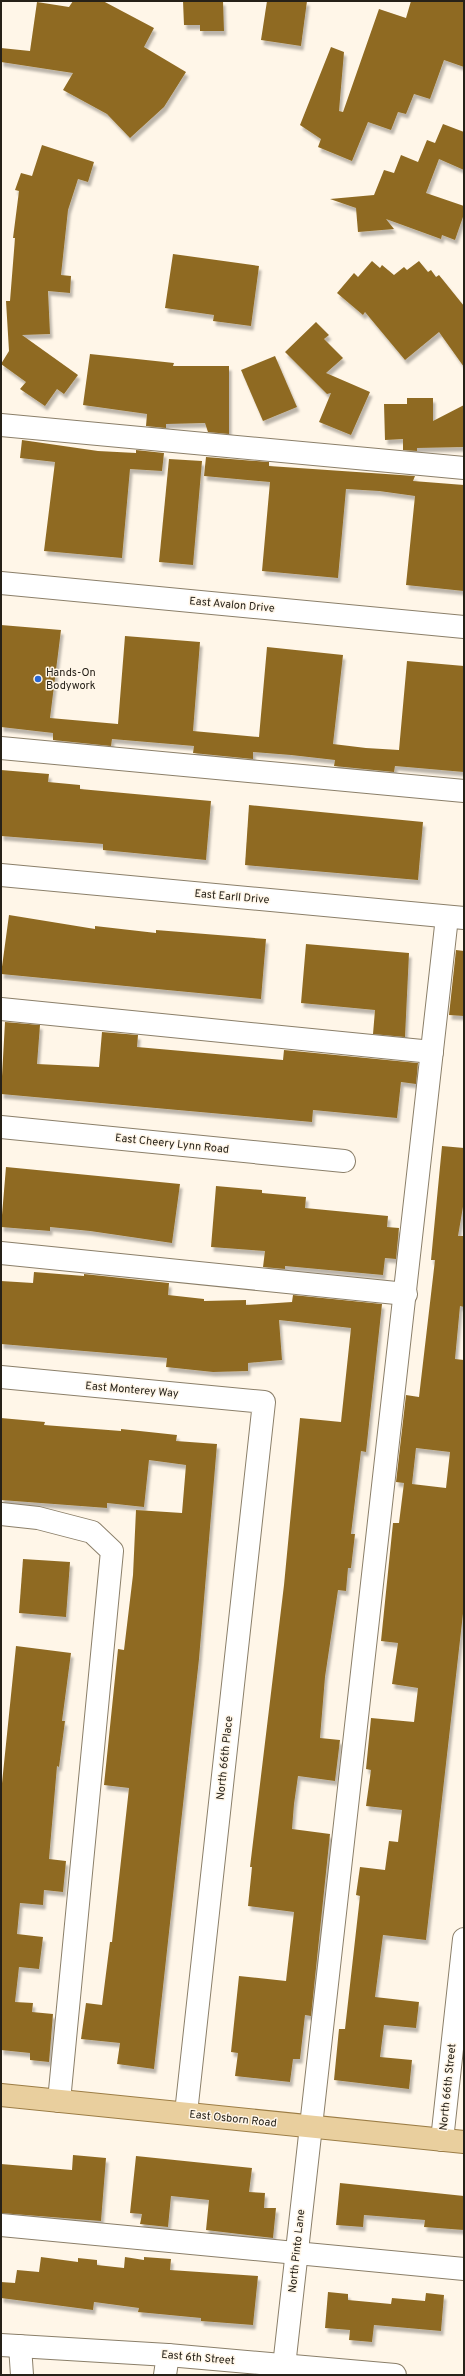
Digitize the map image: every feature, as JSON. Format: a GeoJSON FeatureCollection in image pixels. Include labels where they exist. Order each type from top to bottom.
{"type":"FeatureCollection","features":[{"type":"Feature","properties":{"kind":"main road","name":"East Osborn Road"},"geometry":{"type":"LineString","coordinates":[[1,2095],[464,2142]]}},
{"type":"Feature","properties":{"kind":"street"},"geometry":{"type":"LineString","coordinates":[[1,425],[464,468]]}},
{"type":"Feature","properties":{"kind":"street","name":"East Avalon Drive"},"geometry":{"type":"LineString","coordinates":[[1,583],[464,627]]}},
{"type":"Feature","properties":{"kind":"street"},"geometry":{"type":"LineString","coordinates":[[1,748],[464,790]]}},
{"type":"Feature","properties":{"kind":"street","name":"East Earll Drive"},"geometry":{"type":"LineString","coordinates":[[1,875],[456,917]]}},
{"type":"Feature","properties":{"kind":"street","name":"North Pinto Lane"},"geometry":{"type":"LineString","coordinates":[[284,2371],[310,2127],[406,1294],[432,1052],[456,917]]}},
{"type":"Feature","properties":{"kind":"street"},"geometry":{"type":"LineString","coordinates":[[1,1009],[432,1052]]}},
{"type":"Feature","properties":{"kind":"street","name":"East Cheery Lynn Road"},"geometry":{"type":"LineString","coordinates":[[1,1128],[344,1161]]}},
{"type":"Feature","properties":{"kind":"street"},"geometry":{"type":"LineString","coordinates":[[1,1253],[406,1294]]}},
{"type":"Feature","properties":{"kind":"street","name":"East Monterey Way"},"geometry":{"type":"LineString","coordinates":[[1,1377],[264,1402]]}},
{"type":"Feature","properties":{"kind":"street","name":"North 66th Place"},"geometry":{"type":"LineString","coordinates":[[186,2113],[264,1402]]}},
{"type":"Feature","properties":{"kind":"street"},"geometry":{"type":"LineString","coordinates":[[1,1514],[38,1518],[92,1532],[112,1551],[59,2101]]}},
{"type":"Feature","properties":{"kind":"street","name":"North 66th Street"},"geometry":{"type":"LineString","coordinates":[[442,2140],[464,1939]]}},
{"type":"Feature","properties":{"kind":"street"},"geometry":{"type":"LineString","coordinates":[[1,2225],[464,2270]]}},
{"type":"Feature","properties":{"kind":"street"},"geometry":{"type":"LineString","coordinates":[[10,2346],[22,2375]]}},
{"type":"Feature","properties":{"kind":"street","name":"East 6th Street"},"geometry":{"type":"LineString","coordinates":[[10,2346],[166,2365],[395,2375]]}},
{"type":"Feature","properties":{"kind":"building"},"geometry":{"type":"Polygon","coordinates":[[[73,1],[103,1],[154,28],[144,47],[186,72],[164,107],[130,138],[107,114],[63,90],[73,73],[1,62],[1,48],[30,51],[37,2],[69,7],[73,1]]]}},
{"type":"Feature","properties":{"kind":"building"},"geometry":{"type":"Polygon","coordinates":[[[183,1],[223,1],[224,31],[200,31],[200,25],[184,25],[183,1]]]}},
{"type":"Feature","properties":{"kind":"building"},"geometry":{"type":"Polygon","coordinates":[[[267,1],[307,1],[301,46],[261,40],[267,1]]]}},
{"type":"Feature","properties":{"kind":"building"},"geometry":{"type":"Polygon","coordinates":[[[411,1],[464,1],[464,67],[444,60],[430,99],[414,94],[406,114],[398,112],[391,130],[368,122],[352,161],[318,147],[321,139],[300,125],[331,47],[344,52],[339,111],[343,112],[379,9],[406,18],[411,1]]]}},
{"type":"Feature","properties":{"kind":"building"},"geometry":{"type":"Polygon","coordinates":[[[443,124],[464,132],[464,170],[439,159],[426,193],[464,206],[464,214],[455,240],[442,235],[441,239],[386,219],[394,229],[358,232],[356,208],[330,199],[374,195],[384,170],[394,173],[401,155],[418,162],[427,140],[435,143],[443,124]]]}},
{"type":"Feature","properties":{"kind":"building"},"geometry":{"type":"Polygon","coordinates":[[[42,145],[94,162],[88,182],[78,179],[68,210],[61,275],[71,276],[70,293],[48,291],[50,334],[22,335],[78,375],[64,394],[57,389],[45,406],[20,389],[26,382],[1,364],[9,351],[6,301],[10,301],[15,238],[13,238],[19,191],[15,190],[21,173],[32,176],[42,145]]]}},
{"type":"Feature","properties":{"kind":"building"},"geometry":{"type":"Polygon","coordinates":[[[173,254],[259,266],[251,326],[213,321],[214,315],[165,308],[173,254]]]}},
{"type":"Feature","properties":{"kind":"building"},"geometry":{"type":"Polygon","coordinates":[[[372,261],[380,268],[382,265],[394,275],[404,267],[407,270],[419,261],[428,272],[431,270],[436,277],[439,275],[464,306],[464,367],[439,332],[405,360],[365,312],[363,315],[337,293],[354,273],[358,277],[372,261]]]}},
{"type":"Feature","properties":{"kind":"building"},"geometry":{"type":"Polygon","coordinates":[[[316,322],[329,335],[324,339],[343,358],[326,373],[370,392],[351,435],[319,422],[331,393],[327,394],[285,352],[316,322]]]}},
{"type":"Feature","properties":{"kind":"building"},"geometry":{"type":"Polygon","coordinates":[[[90,354],[174,363],[173,366],[229,366],[229,434],[208,432],[205,423],[166,424],[166,428],[146,426],[147,414],[83,405],[90,354]]]}},
{"type":"Feature","properties":{"kind":"building"},"geometry":{"type":"Polygon","coordinates":[[[275,356],[297,407],[263,421],[241,370],[275,356]]]}},
{"type":"Feature","properties":{"kind":"building"},"geometry":{"type":"Polygon","coordinates":[[[407,398],[433,398],[433,421],[464,405],[464,447],[417,448],[417,451],[403,450],[403,439],[385,440],[384,404],[407,404],[407,398]]]}},
{"type":"Feature","properties":{"kind":"building"},"geometry":{"type":"Polygon","coordinates":[[[22,440],[98,451],[136,453],[136,450],[164,453],[162,471],[130,469],[122,558],[44,551],[55,462],[20,458],[22,440]]]}},
{"type":"Feature","properties":{"kind":"building"},"geometry":{"type":"Polygon","coordinates":[[[206,457],[269,462],[269,466],[415,476],[413,481],[464,485],[464,591],[406,585],[415,496],[379,491],[346,489],[338,578],[262,571],[270,482],[204,476],[206,457]]]}},
{"type":"Feature","properties":{"kind":"building"},"geometry":{"type":"Polygon","coordinates":[[[169,459],[202,461],[193,565],[159,562],[169,459]]]}},
{"type":"Feature","properties":{"kind":"building"},"geometry":{"type":"Polygon","coordinates":[[[1,625],[61,630],[50,718],[118,724],[125,636],[200,642],[193,731],[259,737],[267,647],[343,655],[333,744],[366,748],[399,750],[407,661],[464,666],[464,772],[395,766],[394,772],[334,766],[335,760],[253,752],[253,759],[193,753],[194,746],[112,739],[111,746],[53,740],[53,733],[1,727],[1,625]]]}},
{"type":"Feature","properties":{"kind":"building"},"geometry":{"type":"Polygon","coordinates":[[[1,770],[49,774],[48,782],[80,785],[80,789],[211,801],[206,860],[103,850],[103,844],[1,836],[1,770]]]}},
{"type":"Feature","properties":{"kind":"building"},"geometry":{"type":"Polygon","coordinates":[[[249,805],[423,822],[418,880],[245,865],[249,805]]]}},
{"type":"Feature","properties":{"kind":"building"},"geometry":{"type":"Polygon","coordinates":[[[9,915],[95,929],[95,926],[156,933],[156,930],[266,939],[261,999],[1,974],[9,915]]]}},
{"type":"Feature","properties":{"kind":"building"},"geometry":{"type":"Polygon","coordinates":[[[306,944],[409,953],[405,1037],[373,1034],[375,1010],[301,1003],[306,944]]]}},
{"type":"Feature","properties":{"kind":"building"},"geometry":{"type":"Polygon","coordinates":[[[456,950],[464,951],[464,1016],[449,1015],[456,950]]]}},
{"type":"Feature","properties":{"kind":"building"},"geometry":{"type":"Polygon","coordinates":[[[5,1022],[40,1025],[37,1064],[99,1067],[102,1032],[138,1035],[137,1047],[283,1060],[284,1050],[418,1063],[416,1084],[401,1082],[397,1118],[313,1110],[312,1122],[1,1094],[5,1022]]]}},
{"type":"Feature","properties":{"kind":"building"},"geometry":{"type":"Polygon","coordinates":[[[442,1146],[464,1148],[464,1201],[458,1236],[464,1236],[464,1307],[460,1306],[455,1359],[464,1360],[464,1605],[426,1940],[383,1935],[375,1997],[419,2002],[416,2028],[384,2025],[380,2057],[412,2060],[409,2089],[334,2080],[339,2029],[345,2029],[360,1896],[356,1895],[360,1867],[385,1870],[389,1841],[398,1842],[402,1810],[366,1806],[371,1770],[366,1769],[371,1718],[414,1722],[418,1688],[392,1684],[398,1643],[381,1641],[393,1523],[399,1523],[404,1483],[396,1482],[406,1395],[419,1397],[435,1260],[431,1260],[442,1146]],[[416,1448],[412,1484],[446,1488],[450,1452],[416,1448]]]}},
{"type":"Feature","properties":{"kind":"building"},"geometry":{"type":"Polygon","coordinates":[[[6,1167],[180,1184],[172,1243],[90,1231],[50,1227],[50,1231],[1,1227],[6,1167]]]}},
{"type":"Feature","properties":{"kind":"building"},"geometry":{"type":"Polygon","coordinates":[[[216,1186],[262,1190],[262,1193],[306,1197],[305,1208],[388,1216],[387,1227],[399,1228],[396,1259],[385,1258],[383,1275],[285,1266],[285,1269],[263,1267],[265,1251],[211,1247],[216,1186]]]}},
{"type":"Feature","properties":{"kind":"building"},"geometry":{"type":"Polygon","coordinates":[[[34,1272],[84,1276],[84,1274],[169,1283],[168,1295],[204,1299],[204,1301],[246,1300],[246,1305],[292,1302],[293,1295],[382,1304],[366,1452],[361,1451],[351,1534],[355,1534],[351,1568],[348,1568],[346,1591],[338,1590],[325,1677],[320,1738],[340,1740],[335,1781],[298,1776],[294,1804],[292,1829],[330,1834],[311,2016],[305,2015],[300,2059],[293,2059],[290,2082],[235,2076],[238,2053],[231,2052],[239,1976],[286,1981],[294,1912],[248,1906],[252,1867],[250,1867],[284,1585],[300,1418],[341,1422],[351,1328],[279,1320],[282,1360],[248,1363],[248,1371],[213,1372],[166,1367],[167,1358],[1,1344],[1,1281],[33,1283],[34,1272]]]}},
{"type":"Feature","properties":{"kind":"building"},"geometry":{"type":"Polygon","coordinates":[[[1,1418],[45,1422],[44,1425],[121,1431],[121,1429],[177,1435],[176,1441],[217,1444],[199,1659],[154,2069],[117,2064],[120,2043],[81,2039],[86,2003],[102,2005],[110,1942],[112,1942],[129,1788],[104,1785],[118,1649],[124,1650],[133,1575],[136,1510],[182,1513],[186,1465],[149,1460],[144,1507],[107,1503],[107,1508],[1,1500],[1,1418]]]}},
{"type":"Feature","properties":{"kind":"building"},"geometry":{"type":"Polygon","coordinates":[[[23,1559],[70,1562],[66,1617],[19,1613],[23,1559]]]}},
{"type":"Feature","properties":{"kind":"building"},"geometry":{"type":"Polygon","coordinates":[[[16,1646],[71,1653],[62,1721],[65,1721],[59,1767],[57,1766],[49,1859],[66,1861],[63,1892],[44,1890],[43,1905],[20,1903],[17,1934],[43,1937],[39,1969],[19,1967],[15,2002],[33,2003],[32,2012],[53,2014],[49,2062],[30,2060],[30,2053],[1,2050],[1,1793],[16,1646]]]}},
{"type":"Feature","properties":{"kind":"building"},"geometry":{"type":"Polygon","coordinates":[[[73,2155],[106,2158],[101,2221],[1,2213],[1,2164],[72,2170],[73,2155]]]}},
{"type":"Feature","properties":{"kind":"building"},"geometry":{"type":"Polygon","coordinates":[[[136,2156],[252,2168],[249,2192],[265,2193],[264,2208],[276,2208],[273,2238],[206,2230],[209,2200],[171,2196],[168,2227],[140,2224],[142,2214],[130,2213],[136,2156]]]}},
{"type":"Feature","properties":{"kind":"building"},"geometry":{"type":"Polygon","coordinates":[[[340,2183],[464,2196],[464,2230],[424,2227],[425,2220],[364,2215],[363,2227],[336,2225],[340,2183]]]}},
{"type":"Feature","properties":{"kind":"building"},"geometry":{"type":"Polygon","coordinates":[[[41,2257],[78,2262],[78,2258],[97,2260],[97,2265],[124,2268],[125,2257],[144,2260],[144,2257],[171,2259],[170,2270],[258,2276],[253,2325],[201,2321],[201,2318],[138,2312],[139,2308],[94,2302],[93,2310],[1,2298],[1,2282],[15,2283],[17,2270],[39,2272],[41,2257]]]}},
{"type":"Feature","properties":{"kind":"building"},"geometry":{"type":"Polygon","coordinates":[[[328,2292],[348,2294],[348,2300],[391,2304],[392,2298],[425,2301],[426,2293],[444,2295],[441,2331],[374,2325],[372,2342],[349,2340],[350,2330],[325,2328],[328,2292]]]}},
{"type":"Feature","properties":{"kind":"place","name":"Hands-On Bodywork"},"geometry":{"type":"Point","coordinates":[38,679]}}]}
